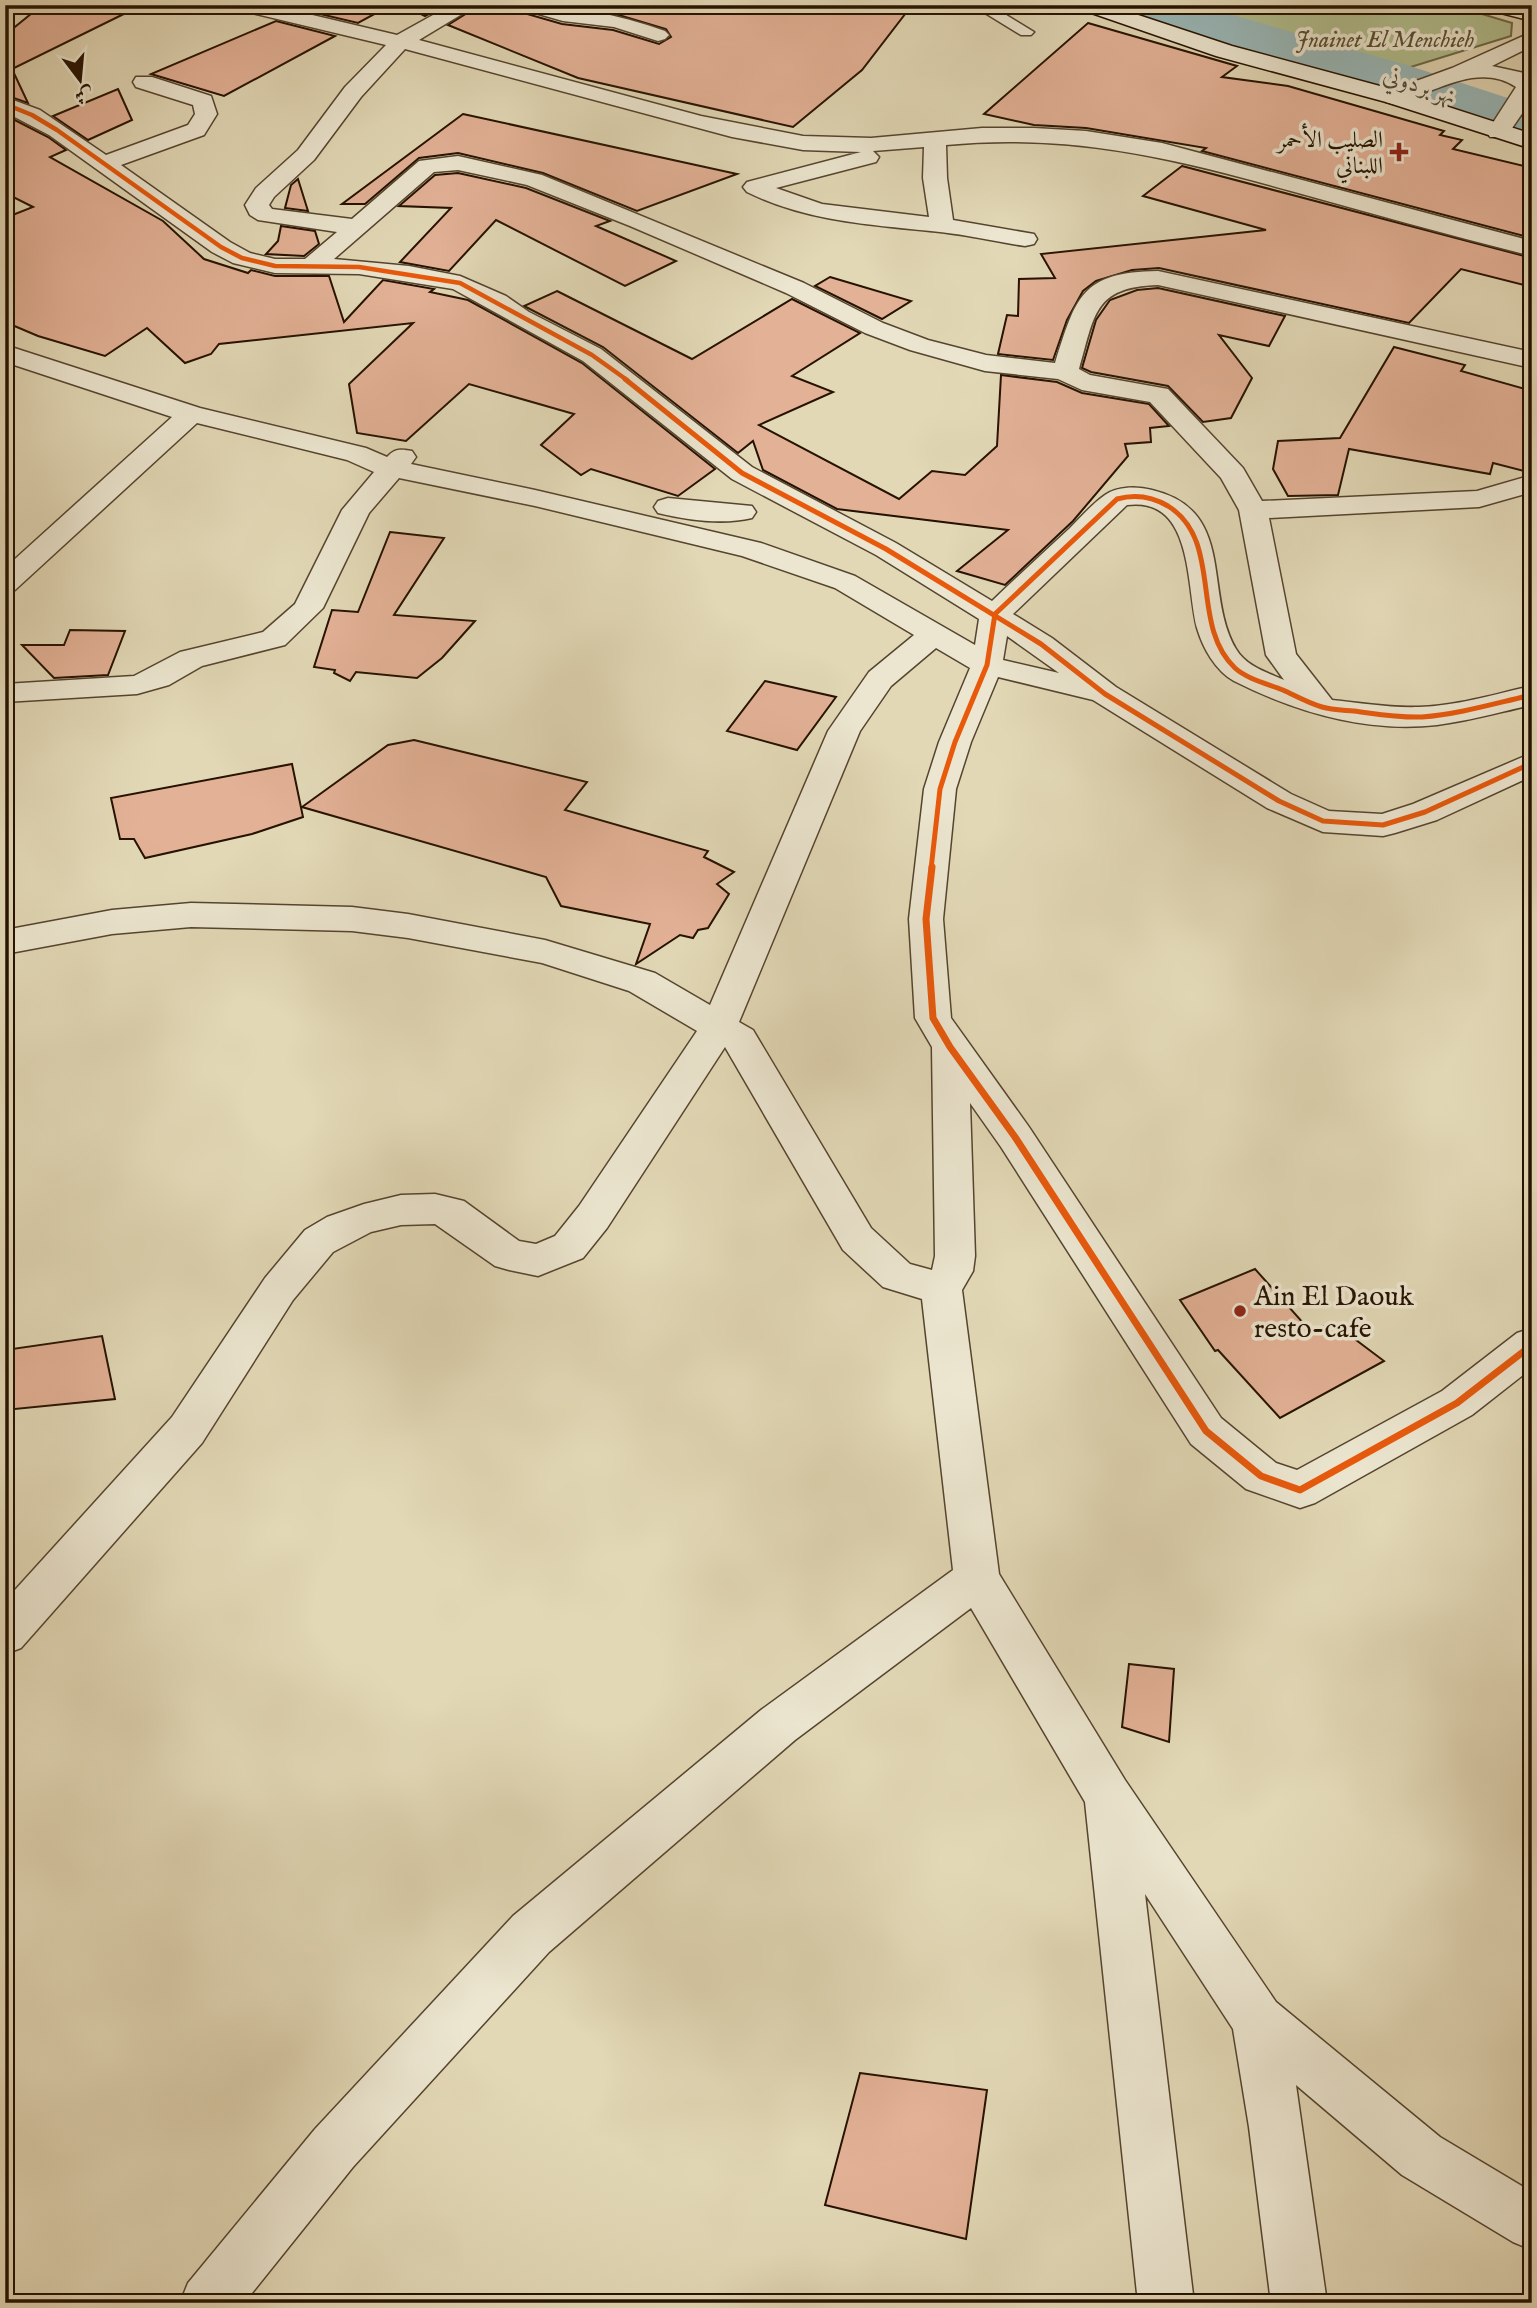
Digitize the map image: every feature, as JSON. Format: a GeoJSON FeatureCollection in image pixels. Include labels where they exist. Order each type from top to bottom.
{"type":"FeatureCollection","features":[{"type":"Feature","properties":{"kind":"street"},"geometry":{"type":"LineString","coordinates":[[242,5],[400,42],[698,122],[804,143],[870,146],[984,134],[1040,135],[1130,144],[1165,150],[1532,249]]}},
{"type":"Feature","properties":{"kind":"street"},"geometry":{"type":"LineString","coordinates":[[357,227],[266,215],[258,210],[257,205],[264,193],[306,155],[354,92],[400,42],[467,5]]}},
{"type":"Feature","properties":{"kind":"street"},"geometry":{"type":"LineString","coordinates":[[528,5],[563,15],[617,21],[658,35]]}},
{"type":"Feature","properties":{"kind":"street"},"geometry":{"type":"LineString","coordinates":[[1087,5],[1119,8],[1224,51],[1401,95],[1502,126],[1532,142]]}},
{"type":"Feature","properties":{"kind":"street"},"geometry":{"type":"LineString","coordinates":[[1492,5],[1528,18]]}},
{"type":"Feature","properties":{"kind":"street"},"geometry":{"type":"LineString","coordinates":[[1401,95],[1463,72],[1532,38]]}},
{"type":"Feature","properties":{"kind":"street"},"geometry":{"type":"LineString","coordinates":[[1463,72],[1504,74],[1521,78],[1529,84],[1502,126]]}},
{"type":"Feature","properties":{"kind":"street"},"geometry":{"type":"LineString","coordinates":[[103,164],[196,130],[206,114],[203,101],[144,82]]}},
{"type":"Feature","properties":{"kind":"street"},"geometry":{"type":"LineString","coordinates":[[5,104],[32,115],[57,130],[221,247],[242,258],[275,265],[359,267],[409,273],[460,283],[485,295],[592,355],[742,473],[886,549],[995,614],[1041,644],[1105,694],[1279,801],[1323,821],[1383,825],[1425,812],[1532,763]]}},
{"type":"Feature","properties":{"kind":"street"},"geometry":{"type":"LineString","coordinates":[[936,139],[935,178],[942,225]]}},
{"type":"Feature","properties":{"kind":"street"},"geometry":{"type":"LineString","coordinates":[[870,146],[872,155],[755,187],[769,195],[825,211],[942,225],[1025,239]]}},
{"type":"Feature","properties":{"kind":"street"},"geometry":{"type":"LineString","coordinates":[[312,266],[427,166],[458,163],[534,180],[638,221],[795,288],[874,328],[919,345],[985,363],[1065,372],[1082,382],[1159,395],[1233,474],[1253,510],[1281,655],[1322,707]]}},
{"type":"Feature","properties":{"kind":"street"},"geometry":{"type":"LineString","coordinates":[[1065,372],[1093,295],[1108,285],[1146,277],[1532,360]]}},
{"type":"Feature","properties":{"kind":"street"},"geometry":{"type":"LineString","coordinates":[[5,353],[191,414],[737,545],[845,582],[986,665],[1105,694]]}},
{"type":"Feature","properties":{"kind":"street"},"geometry":{"type":"LineString","coordinates":[[5,584],[191,414]]}},
{"type":"Feature","properties":{"kind":"street"},"geometry":{"type":"LineString","coordinates":[[396,463],[704,512],[742,512],[783,497]]}},
{"type":"Feature","properties":{"kind":"street"},"geometry":{"type":"LineString","coordinates":[[5,693],[137,685],[191,659],[274,639],[308,608],[355,510],[396,463]]}},
{"type":"Feature","properties":{"kind":"street"},"geometry":{"type":"LineString","coordinates":[[1253,510],[1479,499],[1532,483]]}},
{"type":"Feature","properties":{"kind":"street"},"geometry":{"type":"LineString","coordinates":[[1530,1347],[1457,1403],[1300,1490],[1261,1476],[1206,1431],[1022,1148],[950,1047],[933,1018],[926,919],[940,789],[986,665],[995,614],[1117,499],[1131,495],[1146,496],[1166,503],[1180,513],[1188,524],[1201,557],[1214,635],[1224,656],[1241,672],[1322,707],[1408,718],[1458,711],[1532,695]]}},
{"type":"Feature","properties":{"kind":"street"},"geometry":{"type":"LineString","coordinates":[[737,545],[742,512]]}},
{"type":"Feature","properties":{"kind":"street"},"geometry":{"type":"LineString","coordinates":[[845,582],[886,549]]}},
{"type":"Feature","properties":{"kind":"street"},"geometry":{"type":"LineString","coordinates":[[5,1634],[187,1430],[279,1289],[319,1241],[341,1227],[364,1219],[401,1210],[435,1209],[450,1212],[509,1255],[538,1260],[569,1247],[593,1217],[718,1028],[844,732],[880,679],[933,635]]}},
{"type":"Feature","properties":{"kind":"street"},"geometry":{"type":"LineString","coordinates":[[5,942],[112,922],[191,915],[352,919],[408,926],[545,952],[642,982],[740,1039],[858,1239],[897,1276],[941,1288]]}},
{"type":"Feature","properties":{"kind":"street"},"geometry":{"type":"LineString","coordinates":[[950,1047],[955,1256],[953,1271],[941,1288],[977,1578],[1108,1796],[1258,2020],[1421,2156],[1532,2223]]}},
{"type":"Feature","properties":{"kind":"street"},"geometry":{"type":"LineString","coordinates":[[208,2303],[334,2148],[531,1934],[778,1725],[977,1578]]}},
{"type":"Feature","properties":{"kind":"street"},"geometry":{"type":"LineString","coordinates":[[1108,1796],[1166,2303]]}},
{"type":"Feature","properties":{"kind":"street"},"geometry":{"type":"LineString","coordinates":[[1258,2020],[1276,2127],[1299,2303]]}},
{"type":"Feature","properties":{"kind":"lane"},"geometry":{"type":"LineString","coordinates":[[979,5],[1026,33]]}},
{"type":"Feature","properties":{"kind":"green space","name":"Jnainet El Menchieh"},"geometry":{"type":"Polygon","coordinates":[[[1169,5],[1452,5],[1512,23],[1511,36],[1385,75],[1169,5]]]}},
{"type":"Feature","properties":{"kind":"building"},"geometry":{"type":"Polygon","coordinates":[[[42,5],[142,5],[12,69],[28,103],[5,95],[5,35],[42,5]]]}},
{"type":"Feature","properties":{"kind":"building"},"geometry":{"type":"Polygon","coordinates":[[[314,5],[391,5],[358,23],[303,10],[314,5]]]}},
{"type":"Feature","properties":{"kind":"building"},"geometry":{"type":"Polygon","coordinates":[[[403,5],[445,5],[425,16],[403,5]]]}},
{"type":"Feature","properties":{"kind":"building"},"geometry":{"type":"Polygon","coordinates":[[[480,5],[516,5],[520,12],[562,24],[613,30],[659,44],[671,37],[666,29],[612,13],[566,5],[912,5],[862,70],[793,127],[578,78],[448,25],[480,5]]]}},
{"type":"Feature","properties":{"kind":"building"},"geometry":{"type":"Polygon","coordinates":[[[276,21],[335,36],[224,96],[151,74],[276,21]]]}},
{"type":"Feature","properties":{"kind":"building"},"geometry":{"type":"Polygon","coordinates":[[[1088,23],[1237,66],[1222,77],[1288,86],[1444,131],[1440,135],[1462,140],[1453,149],[1532,168],[1532,238],[1202,151],[1206,148],[1086,128],[1034,125],[984,114],[1088,23]]]}},
{"type":"Feature","properties":{"kind":"building"},"geometry":{"type":"Polygon","coordinates":[[[118,89],[132,120],[88,140],[53,116],[118,89]]]}},
{"type":"Feature","properties":{"kind":"building"},"geometry":{"type":"Polygon","coordinates":[[[463,114],[737,174],[637,211],[543,173],[458,153],[419,158],[365,204],[342,204],[463,114]]]}},
{"type":"Feature","properties":{"kind":"building"},"geometry":{"type":"Polygon","coordinates":[[[5,115],[48,137],[66,150],[50,157],[163,221],[204,259],[248,273],[251,270],[275,276],[329,276],[344,322],[383,280],[434,289],[430,292],[468,300],[582,363],[715,469],[678,496],[591,469],[581,475],[541,445],[574,414],[469,384],[406,441],[357,433],[349,384],[413,323],[219,344],[211,354],[185,363],[147,328],[105,356],[38,336],[5,322],[5,218],[33,207],[5,193],[5,115]]]}},
{"type":"Feature","properties":{"kind":"building"},"geometry":{"type":"Polygon","coordinates":[[[1182,166],[1532,258],[1532,287],[1461,269],[1409,323],[1159,268],[1132,270],[1096,281],[1083,291],[1067,320],[1053,360],[998,354],[1007,315],[1018,316],[1019,279],[1055,278],[1041,254],[1266,230],[1143,196],[1182,166]]]}},
{"type":"Feature","properties":{"kind":"building"},"geometry":{"type":"Polygon","coordinates":[[[458,173],[526,188],[610,221],[596,226],[676,261],[625,286],[496,220],[449,271],[400,262],[451,208],[399,206],[435,175],[458,173]]]}},
{"type":"Feature","properties":{"kind":"building"},"geometry":{"type":"Polygon","coordinates":[[[298,179],[308,211],[285,208],[291,185],[298,179]]]}},
{"type":"Feature","properties":{"kind":"building"},"geometry":{"type":"Polygon","coordinates":[[[281,226],[315,231],[319,244],[304,256],[266,254],[278,241],[281,226]]]}},
{"type":"Feature","properties":{"kind":"building"},"geometry":{"type":"Polygon","coordinates":[[[830,277],[911,301],[882,319],[815,286],[830,277]]]}},
{"type":"Feature","properties":{"kind":"building"},"geometry":{"type":"Polygon","coordinates":[[[1158,288],[1285,316],[1269,346],[1219,335],[1252,378],[1231,418],[1203,422],[1168,386],[1082,368],[1096,320],[1110,300],[1137,290],[1158,288]]]}},
{"type":"Feature","properties":{"kind":"building"},"geometry":{"type":"Polygon","coordinates":[[[557,291],[692,359],[792,299],[860,333],[792,376],[833,392],[759,425],[899,499],[932,471],[965,475],[997,446],[1001,375],[1057,382],[1082,393],[1149,404],[1169,426],[1150,428],[1151,442],[1125,444],[1128,456],[1073,521],[1005,585],[957,571],[1008,530],[837,509],[763,470],[753,441],[738,453],[603,347],[524,306],[557,291]]]}},
{"type":"Feature","properties":{"kind":"building"},"geometry":{"type":"Polygon","coordinates":[[[1394,347],[1465,365],[1461,371],[1532,391],[1532,473],[1493,463],[1490,474],[1349,449],[1338,495],[1288,496],[1273,469],[1278,441],[1340,438],[1394,347]]]}},
{"type":"Feature","properties":{"kind":"building"},"geometry":{"type":"Polygon","coordinates":[[[390,532],[444,538],[394,615],[475,621],[442,658],[417,678],[356,672],[350,681],[334,673],[335,670],[314,667],[332,610],[358,612],[390,532]]]}},
{"type":"Feature","properties":{"kind":"building"},"geometry":{"type":"Polygon","coordinates":[[[70,630],[125,631],[108,675],[54,678],[22,645],[64,645],[70,630]]]}},
{"type":"Feature","properties":{"kind":"building"},"geometry":{"type":"Polygon","coordinates":[[[765,681],[836,697],[797,750],[727,731],[765,681]]]}},
{"type":"Feature","properties":{"kind":"building"},"geometry":{"type":"Polygon","coordinates":[[[414,740],[587,782],[565,810],[708,851],[704,857],[734,872],[717,884],[729,894],[708,928],[698,930],[693,938],[680,935],[636,964],[650,924],[561,906],[546,877],[302,807],[388,745],[414,740]]]}},
{"type":"Feature","properties":{"kind":"building"},"geometry":{"type":"Polygon","coordinates":[[[292,764],[303,817],[252,834],[145,858],[134,839],[120,839],[111,798],[292,764]]]}},
{"type":"Feature","properties":{"kind":"building"},"geometry":{"type":"Polygon","coordinates":[[[1255,1269],[1312,1333],[1332,1322],[1384,1361],[1280,1418],[1218,1350],[1215,1351],[1180,1300],[1255,1269]]]}},
{"type":"Feature","properties":{"kind":"building"},"geometry":{"type":"Polygon","coordinates":[[[102,1336],[115,1399],[5,1410],[5,1350],[102,1336]]]}},
{"type":"Feature","properties":{"kind":"building"},"geometry":{"type":"Polygon","coordinates":[[[1129,1664],[1174,1669],[1169,1742],[1122,1727],[1129,1664]]]}},
{"type":"Feature","properties":{"kind":"building"},"geometry":{"type":"Polygon","coordinates":[[[860,2073],[987,2090],[966,2239],[825,2205],[860,2073]]]}},
{"type":"Feature","properties":{"kind":"waterway","name":"نهر بردوني"},"geometry":{"type":"LineString","coordinates":[[1145,5],[1393,76],[1532,123]]}},
{"type":"Feature","properties":{"kind":"cycle path"},"geometry":{"type":"LineString","coordinates":[[5,104],[32,115],[57,130],[221,247],[242,258],[275,266],[359,267],[409,273],[460,283],[497,301],[520,317],[592,355],[742,473],[886,549],[1041,644],[1105,694],[1279,801],[1323,821],[1383,825],[1425,812],[1532,763]]}},
{"type":"Feature","properties":{"kind":"cycle path"},"geometry":{"type":"LineString","coordinates":[[1532,695],[1453,713],[1422,717],[1393,716],[1321,707],[1251,677],[1234,667],[1220,649],[1212,627],[1200,554],[1192,532],[1179,513],[1158,500],[1147,497],[1117,499],[995,614],[987,665],[955,742],[940,789],[926,919],[933,1018],[950,1047],[1015,1137],[1206,1431],[1261,1476],[1300,1490],[1457,1403],[1532,1345]]}},
{"type":"Feature","properties":{"kind":"place","name":"الصليب الأحمر اللبناني"},"geometry":{"type":"Point","coordinates":[1399,152]}},
{"type":"Feature","properties":{"kind":"place","name":"Ain El Daouk resto-cafe"},"geometry":{"type":"Point","coordinates":[1240,1311]}}]}
